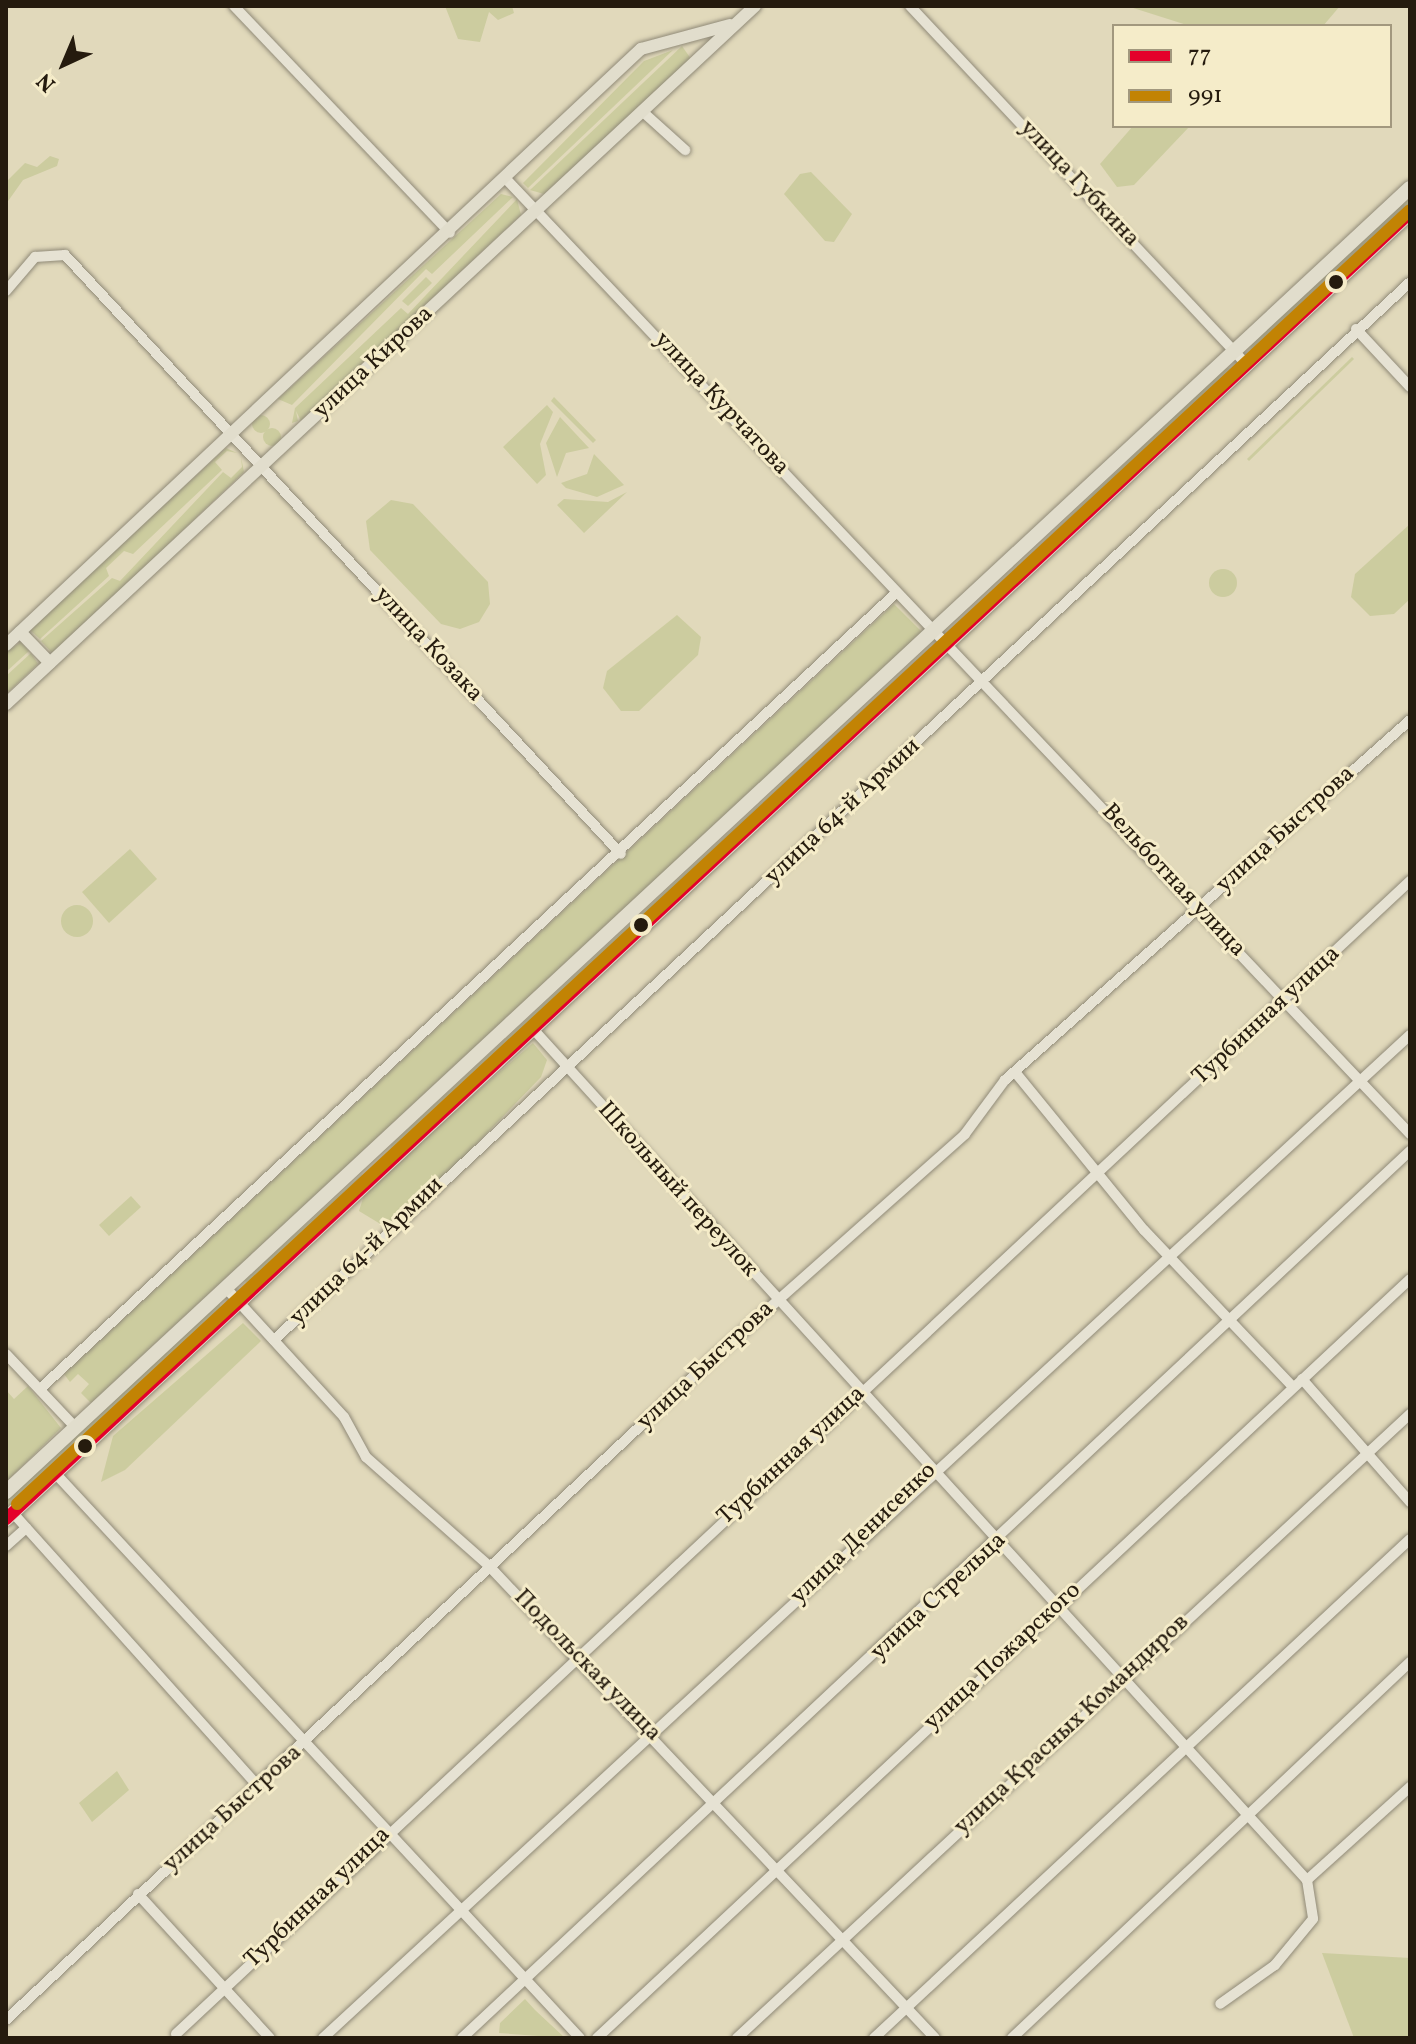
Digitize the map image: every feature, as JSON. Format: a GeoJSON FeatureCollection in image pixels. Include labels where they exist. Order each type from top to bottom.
{"type":"FeatureCollection","features":[{"type":"Feature","properties":{"kind":"highway"},"geometry":{"type":"LineString","coordinates":[[6,1492],[1410,188]]}},
{"type":"Feature","properties":{"kind":"highway","name":"улица 64-й Армии"},"geometry":{"type":"LineString","coordinates":[[9,1516],[1410,213]]}},
{"type":"Feature","properties":{"kind":"highway"},"geometry":{"type":"LineString","coordinates":[[366,1156],[379,1172]]}},
{"type":"Feature","properties":{"kind":"main road","name":"улица Кирова"},"geometry":{"type":"LineString","coordinates":[[6,704],[755,6]]}},
{"type":"Feature","properties":{"kind":"main road","name":"улица Кирова"},"geometry":{"type":"LineString","coordinates":[[6,645],[507,180],[641,49],[740,21]]}},
{"type":"Feature","properties":{"kind":"main road"},"geometry":{"type":"LineString","coordinates":[[20,632],[50,663]]}},
{"type":"Feature","properties":{"kind":"street"},"geometry":{"type":"LineString","coordinates":[[234,6],[450,233]]}},
{"type":"Feature","properties":{"kind":"street","name":"улица Губкина"},"geometry":{"type":"LineString","coordinates":[[910,6],[1246,364]]}},
{"type":"Feature","properties":{"kind":"street"},"geometry":{"type":"LineString","coordinates":[[643,112],[685,150]]}},
{"type":"Feature","properties":{"kind":"street","name":"улица Курчатова"},"geometry":{"type":"LineString","coordinates":[[507,180],[932,631]]}},
{"type":"Feature","properties":{"kind":"street","name":"улица Козака"},"geometry":{"type":"LineString","coordinates":[[6,291],[35,257],[65,255],[621,854]]}},
{"type":"Feature","properties":{"kind":"street","name":"улица 64-й Армии"},"geometry":{"type":"LineString","coordinates":[[274,1340],[565,1065],[1410,282]]}},
{"type":"Feature","properties":{"kind":"street"},"geometry":{"type":"LineString","coordinates":[[1356,329],[1410,387]]}},
{"type":"Feature","properties":{"kind":"street"},"geometry":{"type":"LineString","coordinates":[[40,1389],[621,854],[897,592]]}},
{"type":"Feature","properties":{"kind":"street","name":"Вельботная улица"},"geometry":{"type":"LineString","coordinates":[[932,631],[1200,907],[1410,1134]]}},
{"type":"Feature","properties":{"kind":"street","name":"улица Быстрова"},"geometry":{"type":"LineString","coordinates":[[6,2020],[138,1894],[304,1745],[489,1566],[776,1302],[965,1134],[981,1104],[1015,1072],[1410,720]]}},
{"type":"Feature","properties":{"kind":"street","name":"Турбинная улица"},"geometry":{"type":"LineString","coordinates":[[176,2034],[385,1833],[1410,881]]}},
{"type":"Feature","properties":{"kind":"street","name":"Школьный переулок"},"geometry":{"type":"LineString","coordinates":[[534,1030],[858,1395],[1058,1605],[1244,1814],[1307,1880]]}},
{"type":"Feature","properties":{"kind":"street","name":"улица Денисенко"},"geometry":{"type":"LineString","coordinates":[[323,2038],[458,1908],[654,1735],[930,1471],[1410,1035]]}},
{"type":"Feature","properties":{"kind":"street"},"geometry":{"type":"LineString","coordinates":[[1015,1072],[1097,1174],[1167,1254],[1231,1326],[1293,1387]]}},
{"type":"Feature","properties":{"kind":"street","name":"улица Стрельца"},"geometry":{"type":"LineString","coordinates":[[462,2038],[1231,1326],[1410,1151]]}},
{"type":"Feature","properties":{"kind":"street","name":"улица Пожарского"},"geometry":{"type":"LineString","coordinates":[[597,2038],[1410,1279]]}},
{"type":"Feature","properties":{"kind":"street","name":"Подольская улица"},"geometry":{"type":"LineString","coordinates":[[225,1287],[344,1417],[366,1457],[489,1566],[654,1735],[935,2038]]}},
{"type":"Feature","properties":{"kind":"street"},"geometry":{"type":"LineString","coordinates":[[6,1354],[75,1427]]}},
{"type":"Feature","properties":{"kind":"street"},"geometry":{"type":"LineString","coordinates":[[1302,1379],[1410,1502]]}},
{"type":"Feature","properties":{"kind":"street","name":"улица Красных Командиров"},"geometry":{"type":"LineString","coordinates":[[737,2038],[1122,1677],[1410,1414]]}},
{"type":"Feature","properties":{"kind":"street"},"geometry":{"type":"LineString","coordinates":[[55,1473],[385,1833],[580,2038]]}},
{"type":"Feature","properties":{"kind":"street"},"geometry":{"type":"LineString","coordinates":[[9,1516],[26,1528],[258,1786]]}},
{"type":"Feature","properties":{"kind":"street"},"geometry":{"type":"LineString","coordinates":[[6,1546],[26,1528]]}},
{"type":"Feature","properties":{"kind":"street"},"geometry":{"type":"LineString","coordinates":[[874,2038],[1410,1539]]}},
{"type":"Feature","properties":{"kind":"street"},"geometry":{"type":"LineString","coordinates":[[1012,2038],[1244,1814],[1410,1662]]}},
{"type":"Feature","properties":{"kind":"street"},"geometry":{"type":"LineString","coordinates":[[1220,2004],[1275,1965],[1313,1919],[1307,1880],[1410,1787]]}},
{"type":"Feature","properties":{"kind":"street"},"geometry":{"type":"LineString","coordinates":[[138,1894],[270,2038]]}},
{"type":"Feature","properties":{"kind":"green space"},"geometry":{"type":"Polygon","coordinates":[[[445,6],[512,6],[514,13],[498,20],[489,12],[480,42],[458,39],[445,6]]]}},
{"type":"Feature","properties":{"kind":"green space"},"geometry":{"type":"Polygon","coordinates":[[[1127,6],[1340,6],[1325,24],[1184,24],[1127,6]]]}},
{"type":"Feature","properties":{"kind":"green space"},"geometry":{"type":"Polygon","coordinates":[[[682,46],[691,59],[544,194],[530,190],[682,46]]]}},
{"type":"Feature","properties":{"kind":"green space"},"geometry":{"type":"Polygon","coordinates":[[[673,50],[528,188],[523,183],[644,61],[673,50]]]}},
{"type":"Feature","properties":{"kind":"green space"},"geometry":{"type":"Polygon","coordinates":[[[1131,128],[1188,128],[1134,185],[1117,187],[1100,164],[1131,128]]]}},
{"type":"Feature","properties":{"kind":"green space"},"geometry":{"type":"Polygon","coordinates":[[[50,156],[59,159],[57,166],[23,180],[6,204],[6,182],[25,163],[37,167],[50,156]]]}},
{"type":"Feature","properties":{"kind":"green space"},"geometry":{"type":"Polygon","coordinates":[[[811,172],[852,214],[834,242],[825,241],[784,194],[800,174],[811,172]]]}},
{"type":"Feature","properties":{"kind":"green space"},"geometry":{"type":"Polygon","coordinates":[[[501,194],[513,197],[432,274],[426,269],[292,405],[278,399],[501,194]]]}},
{"type":"Feature","properties":{"kind":"green space"},"geometry":{"type":"Polygon","coordinates":[[[1410,197],[1410,205],[1250,350],[1251,345],[1410,197]]]}},
{"type":"Feature","properties":{"kind":"green space"},"geometry":{"type":"Polygon","coordinates":[[[517,199],[521,215],[301,421],[296,411],[298,421],[292,423],[295,408],[401,308],[408,314],[517,199]]]}},
{"type":"Feature","properties":{"kind":"green space"},"geometry":{"type":"Polygon","coordinates":[[[426,277],[432,283],[408,306],[402,301],[426,277]]]}},
{"type":"Feature","properties":{"kind":"green space"},"geometry":{"type":"Polygon","coordinates":[[[1352,357],[1354,359],[1249,461],[1247,459],[1352,357]]]}},
{"type":"Feature","properties":{"kind":"green space"},"geometry":{"type":"Polygon","coordinates":[[[1230,368],[957,628],[954,627],[1224,369],[1230,368]]]}},
{"type":"Feature","properties":{"kind":"green space"},"geometry":{"type":"Polygon","coordinates":[[[554,397],[596,440],[593,443],[551,401],[554,397]]]}},
{"type":"Feature","properties":{"kind":"green space"},"geometry":{"type":"Polygon","coordinates":[[[547,405],[553,412],[540,444],[546,475],[537,484],[503,447],[547,405]]]}},
{"type":"Feature","properties":{"kind":"green space"},"geometry":{"type":"Polygon","coordinates":[[[261,415],[270,424],[261,433],[252,424],[261,415]]]}},
{"type":"Feature","properties":{"kind":"green space"},"geometry":{"type":"Polygon","coordinates":[[[560,417],[589,448],[566,453],[557,477],[546,443],[560,417]]]}},
{"type":"Feature","properties":{"kind":"green space"},"geometry":{"type":"Polygon","coordinates":[[[272,428],[281,437],[272,446],[263,437],[272,428]]]}},
{"type":"Feature","properties":{"kind":"green space"},"geometry":{"type":"Polygon","coordinates":[[[226,448],[237,453],[227,451],[215,462],[222,470],[133,554],[124,551],[106,568],[109,576],[40,639],[29,629],[226,448]]]}},
{"type":"Feature","properties":{"kind":"green space"},"geometry":{"type":"Polygon","coordinates":[[[594,454],[624,485],[597,497],[566,488],[561,483],[587,474],[594,454]]]}},
{"type":"Feature","properties":{"kind":"green space"},"geometry":{"type":"Polygon","coordinates":[[[241,457],[244,472],[53,654],[41,641],[112,578],[120,581],[223,472],[231,478],[242,467],[241,457]]]}},
{"type":"Feature","properties":{"kind":"green space"},"geometry":{"type":"Polygon","coordinates":[[[627,492],[584,533],[557,505],[564,499],[608,502],[627,492]]]}},
{"type":"Feature","properties":{"kind":"green space"},"geometry":{"type":"Polygon","coordinates":[[[391,500],[413,504],[488,582],[490,604],[479,622],[460,629],[441,624],[370,550],[366,521],[391,500]]]}},
{"type":"Feature","properties":{"kind":"green space"},"geometry":{"type":"Polygon","coordinates":[[[1410,524],[1410,599],[1394,614],[1370,616],[1351,597],[1355,574],[1410,524]]]}},
{"type":"Feature","properties":{"kind":"green space"},"geometry":{"type":"Polygon","coordinates":[[[1223,569],[1233,573],[1237,583],[1233,593],[1223,597],[1213,593],[1209,583],[1213,573],[1223,569]]]}},
{"type":"Feature","properties":{"kind":"green space"},"geometry":{"type":"Polygon","coordinates":[[[894,604],[922,632],[91,1403],[81,1393],[89,1384],[78,1374],[70,1382],[64,1374],[894,604]]]}},
{"type":"Feature","properties":{"kind":"green space"},"geometry":{"type":"Polygon","coordinates":[[[677,615],[701,637],[698,655],[639,711],[621,711],[603,688],[607,671],[677,615]]]}},
{"type":"Feature","properties":{"kind":"green space"},"geometry":{"type":"Polygon","coordinates":[[[21,642],[29,651],[6,672],[6,652],[21,642]]]}},
{"type":"Feature","properties":{"kind":"green space"},"geometry":{"type":"Polygon","coordinates":[[[930,647],[932,650],[390,1149],[391,1145],[930,647]]]}},
{"type":"Feature","properties":{"kind":"green space"},"geometry":{"type":"Polygon","coordinates":[[[31,653],[38,664],[6,694],[6,676],[31,653]]]}},
{"type":"Feature","properties":{"kind":"green space"},"geometry":{"type":"Polygon","coordinates":[[[130,849],[157,879],[109,923],[82,892],[130,849]]]}},
{"type":"Feature","properties":{"kind":"green space"},"geometry":{"type":"Polygon","coordinates":[[[77,905],[88,910],[93,921],[88,932],[77,937],[66,932],[61,921],[66,910],[77,905]]]}},
{"type":"Feature","properties":{"kind":"green space"},"geometry":{"type":"Polygon","coordinates":[[[533,1043],[547,1060],[541,1077],[461,1160],[387,1228],[359,1211],[366,1189],[533,1043]]]}},
{"type":"Feature","properties":{"kind":"green space"},"geometry":{"type":"Polygon","coordinates":[[[362,1174],[362,1181],[246,1283],[245,1280],[362,1174]]]}},
{"type":"Feature","properties":{"kind":"green space"},"geometry":{"type":"Polygon","coordinates":[[[131,1196],[141,1207],[109,1236],[99,1225],[131,1196]]]}},
{"type":"Feature","properties":{"kind":"green space"},"geometry":{"type":"Polygon","coordinates":[[[220,1302],[220,1310],[6,1509],[6,1501],[220,1302]]]}},
{"type":"Feature","properties":{"kind":"green space"},"geometry":{"type":"Polygon","coordinates":[[[243,1323],[261,1341],[125,1470],[101,1482],[113,1436],[243,1323]]]}},
{"type":"Feature","properties":{"kind":"green space"},"geometry":{"type":"Polygon","coordinates":[[[28,1386],[61,1428],[6,1482],[6,1390],[14,1399],[28,1386]]]}},
{"type":"Feature","properties":{"kind":"green space"},"geometry":{"type":"Polygon","coordinates":[[[117,1771],[129,1790],[92,1822],[79,1803],[117,1771]]]}},
{"type":"Feature","properties":{"kind":"green space"},"geometry":{"type":"Polygon","coordinates":[[[1322,1953],[1410,1958],[1410,2038],[1354,2038],[1322,1953]]]}},
{"type":"Feature","properties":{"kind":"green space"},"geometry":{"type":"Polygon","coordinates":[[[525,1999],[565,2038],[499,2033],[500,2023],[525,1999]]]}},
{"type":"Feature","properties":{"kind":"transit line","name":"991"},"geometry":{"type":"LineString","coordinates":[[17,1504],[1410,210]]}},
{"type":"Feature","properties":{"kind":"transit line","name":"77"},"geometry":{"type":"LineString","coordinates":[[6,1519],[1410,213]]}}]}
